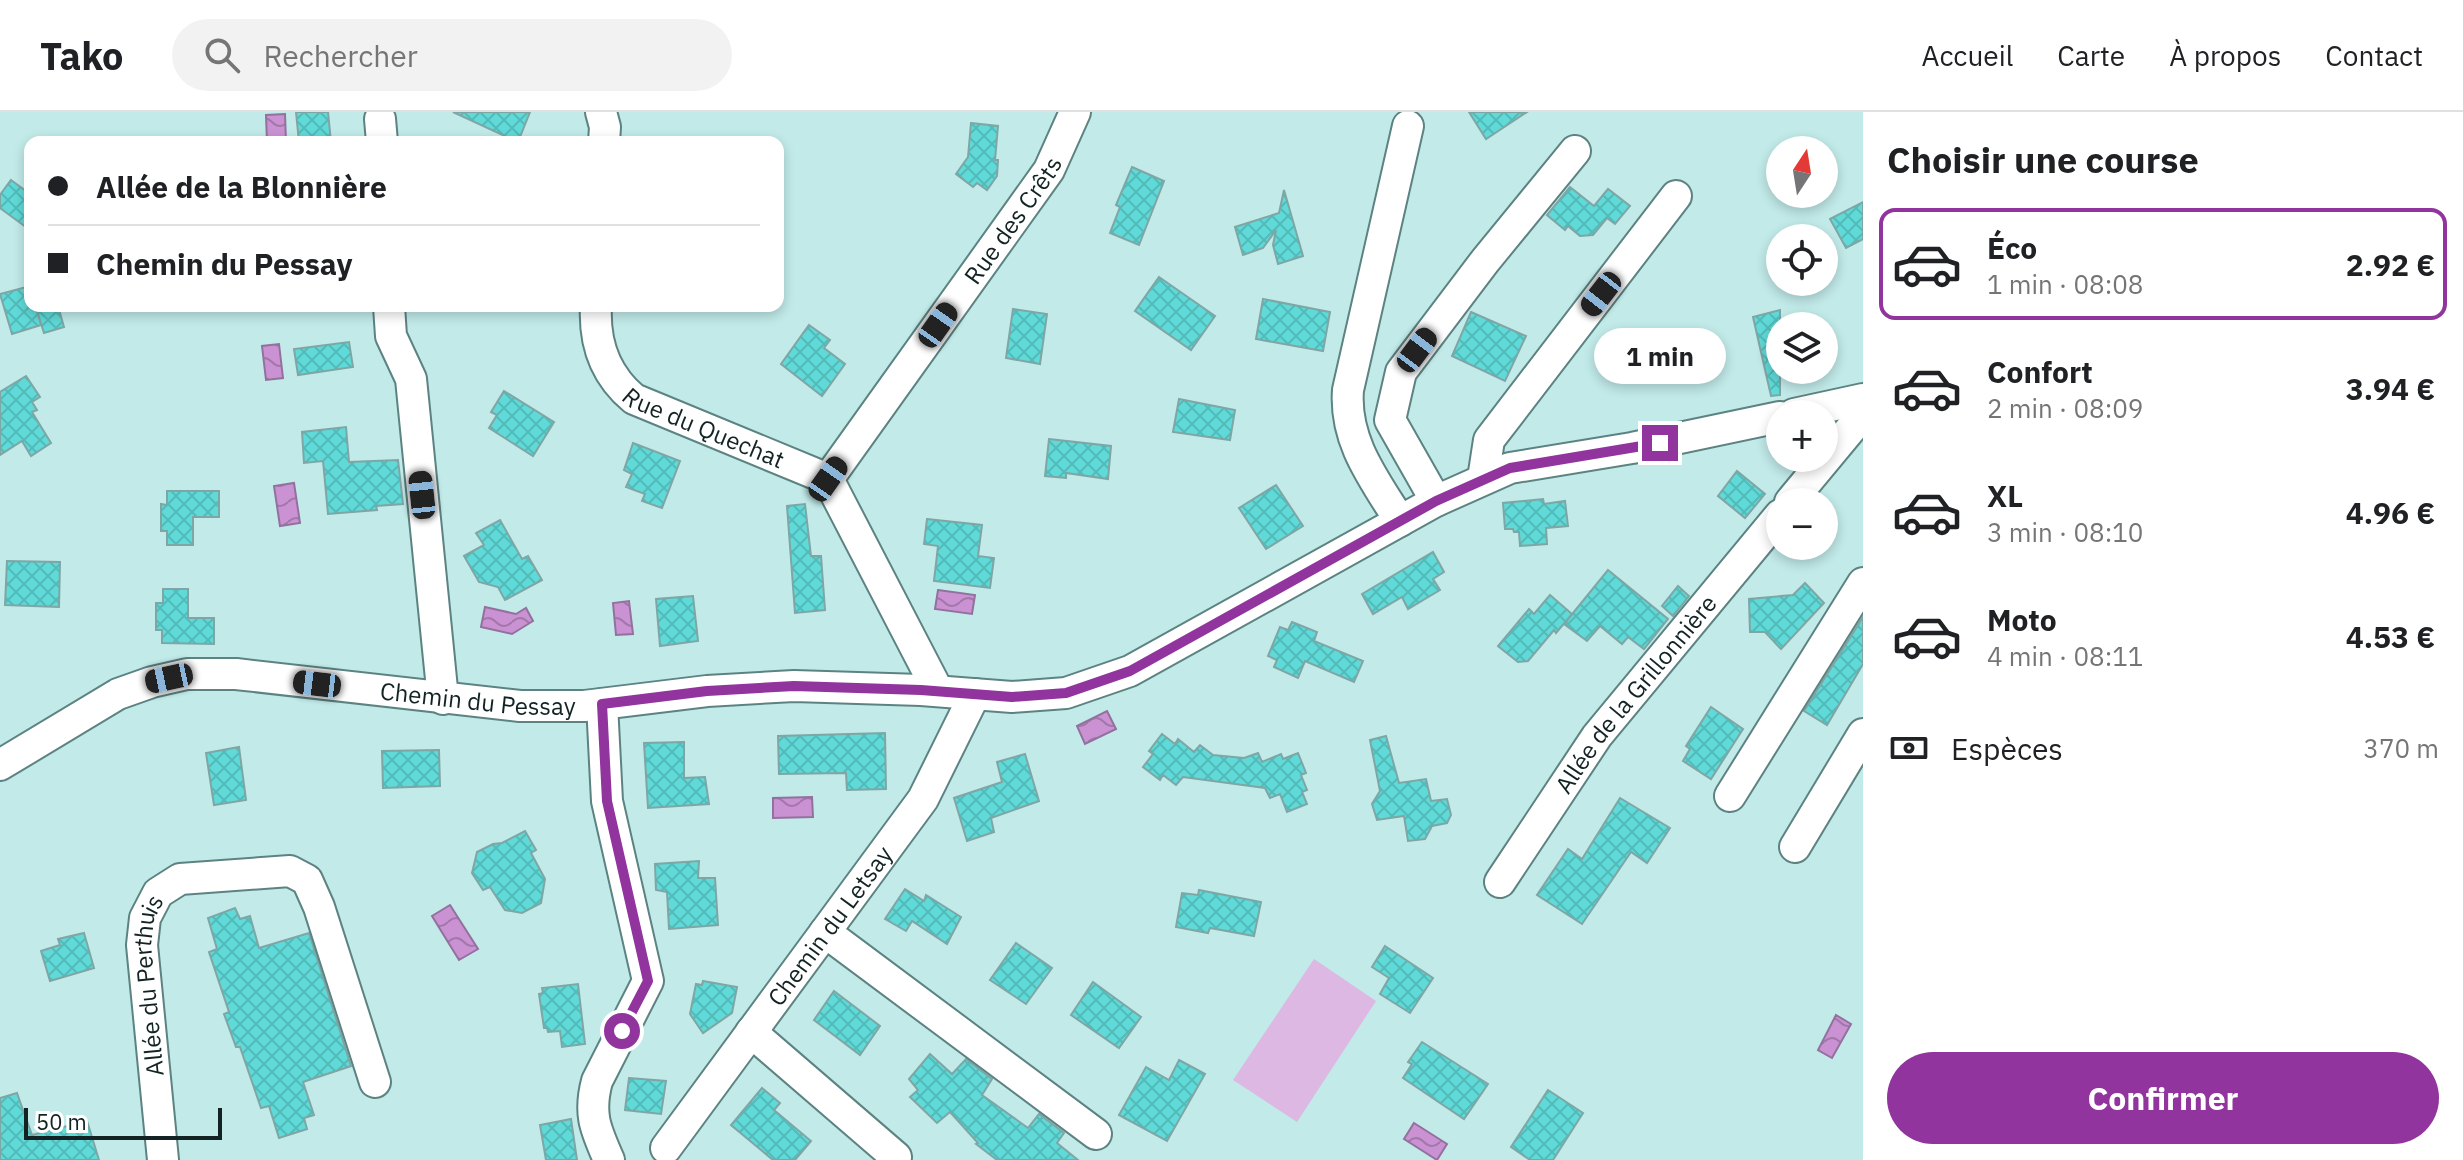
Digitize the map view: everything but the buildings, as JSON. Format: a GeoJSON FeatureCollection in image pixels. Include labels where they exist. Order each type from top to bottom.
{"type":"FeatureCollection","features":[{"type":"Feature","properties":{"kind":"street"},"geometry":{"type":"LineString","coordinates":[[601,112],[604,136]]}},
{"type":"Feature","properties":{"kind":"street","name":"Rue des Crêts"},"geometry":{"type":"LineString","coordinates":[[828,479],[1049,170],[1072,113]]}},
{"type":"Feature","properties":{"kind":"street"},"geometry":{"type":"LineString","coordinates":[[1400,521],[1358,452],[1347,411],[1348,390],[1408,126]]}},
{"type":"Feature","properties":{"kind":"street"},"geometry":{"type":"LineString","coordinates":[[1436,501],[1390,420],[1401,372],[1485,261],[1575,151]]}},
{"type":"Feature","properties":{"kind":"street"},"geometry":{"type":"LineString","coordinates":[[1483,479],[1489,440],[1676,196]]}},
{"type":"Feature","properties":{"kind":"street"},"geometry":{"type":"LineString","coordinates":[[389,312],[391,336],[411,379],[443,699]]}},
{"type":"Feature","properties":{"kind":"street","name":"Rue du Quechat"},"geometry":{"type":"LineString","coordinates":[[596,312],[597,335],[606,367],[634,399],[828,479]]}},
{"type":"Feature","properties":{"kind":"street"},"geometry":{"type":"LineString","coordinates":[[1838,404],[1863,399]]}},
{"type":"Feature","properties":{"kind":"street"},"geometry":{"type":"LineString","coordinates":[[1802,488],[1863,414]]}},
{"type":"Feature","properties":{"kind":"street","name":"Chemin du Pessay"},"geometry":{"type":"LineString","coordinates":[[0,765],[118,694],[187,674],[236,674],[520,706],[602,704],[707,691],[794,686],[1012,697],[1066,693],[1130,671],[1436,501],[1510,468],[1646,446],[1766,420]]}},
{"type":"Feature","properties":{"kind":"street"},"geometry":{"type":"LineString","coordinates":[[828,479],[938,691]]}},
{"type":"Feature","properties":{"kind":"street","name":"Allée de la Grillonnière"},"geometry":{"type":"LineString","coordinates":[[1500,882],[1597,736],[1766,532]]}},
{"type":"Feature","properties":{"kind":"street"},"geometry":{"type":"LineString","coordinates":[[1730,796],[1863,583]]}},
{"type":"Feature","properties":{"kind":"street","name":"Chemin du Letsay"},"geometry":{"type":"LineString","coordinates":[[666,1148],[923,799],[975,694]]}},
{"type":"Feature","properties":{"kind":"street"},"geometry":{"type":"LineString","coordinates":[[602,704],[607,801],[648,981],[597,1081],[594,1093],[593,1123],[609,1160]]}},
{"type":"Feature","properties":{"kind":"street"},"geometry":{"type":"LineString","coordinates":[[1795,847],[1863,734]]}},
{"type":"Feature","properties":{"kind":"street","name":"Allée du Perthuis"},"geometry":{"type":"LineString","coordinates":[[163,1160],[142,945],[145,918],[158,893],[180,879],[290,871],[307,880],[319,907],[375,1082]]}},
{"type":"Feature","properties":{"kind":"street"},"geometry":{"type":"LineString","coordinates":[[825,932],[1096,1134]]}},
{"type":"Feature","properties":{"kind":"street"},"geometry":{"type":"LineString","coordinates":[[751,1032],[896,1157]]}},
{"type":"Feature","properties":{"kind":"shaded area"},"geometry":{"type":"Polygon","coordinates":[[[1314,959],[1376,1001],[1297,1122],[1233,1080],[1314,959]]]}},
{"type":"Feature","properties":{"kind":"water"},"geometry":{"type":"Polygon","coordinates":[[[285,114],[286,136],[267,136],[266,115],[285,114]]]}},
{"type":"Feature","properties":{"kind":"water"},"geometry":{"type":"Polygon","coordinates":[[[279,344],[283,378],[266,380],[262,346],[279,344]]]}},
{"type":"Feature","properties":{"kind":"water"},"geometry":{"type":"Polygon","coordinates":[[[294,483],[300,523],[280,526],[274,486],[294,483]]]}},
{"type":"Feature","properties":{"kind":"water"},"geometry":{"type":"Polygon","coordinates":[[[938,590],[975,595],[972,614],[935,609],[938,590]]]}},
{"type":"Feature","properties":{"kind":"water"},"geometry":{"type":"Polygon","coordinates":[[[629,601],[633,634],[616,635],[613,603],[629,601]]]}},
{"type":"Feature","properties":{"kind":"water"},"geometry":{"type":"Polygon","coordinates":[[[485,607],[516,614],[526,608],[533,621],[512,634],[481,627],[485,607]]]}},
{"type":"Feature","properties":{"kind":"water"},"geometry":{"type":"Polygon","coordinates":[[[1107,711],[1116,729],[1085,744],[1077,726],[1107,711]]]}},
{"type":"Feature","properties":{"kind":"water"},"geometry":{"type":"Polygon","coordinates":[[[812,797],[813,817],[773,818],[773,798],[812,797]]]}},
{"type":"Feature","properties":{"kind":"water"},"geometry":{"type":"Polygon","coordinates":[[[450,905],[478,949],[459,960],[432,916],[450,905]]]}},
{"type":"Feature","properties":{"kind":"water"},"geometry":{"type":"Polygon","coordinates":[[[1836,1015],[1851,1024],[1832,1058],[1818,1050],[1836,1015]]]}},
{"type":"Feature","properties":{"kind":"water"},"geometry":{"type":"Polygon","coordinates":[[[1414,1123],[1447,1144],[1437,1160],[1404,1139],[1414,1123]]]}},
{"type":"Feature","properties":{"kind":"route"},"geometry":{"type":"LineString","coordinates":[[622,1031],[648,981],[607,801],[602,704],[707,691],[794,686],[921,690],[1012,697],[1066,693],[1130,671],[1436,501],[1510,468],[1660,443]]}}]}
